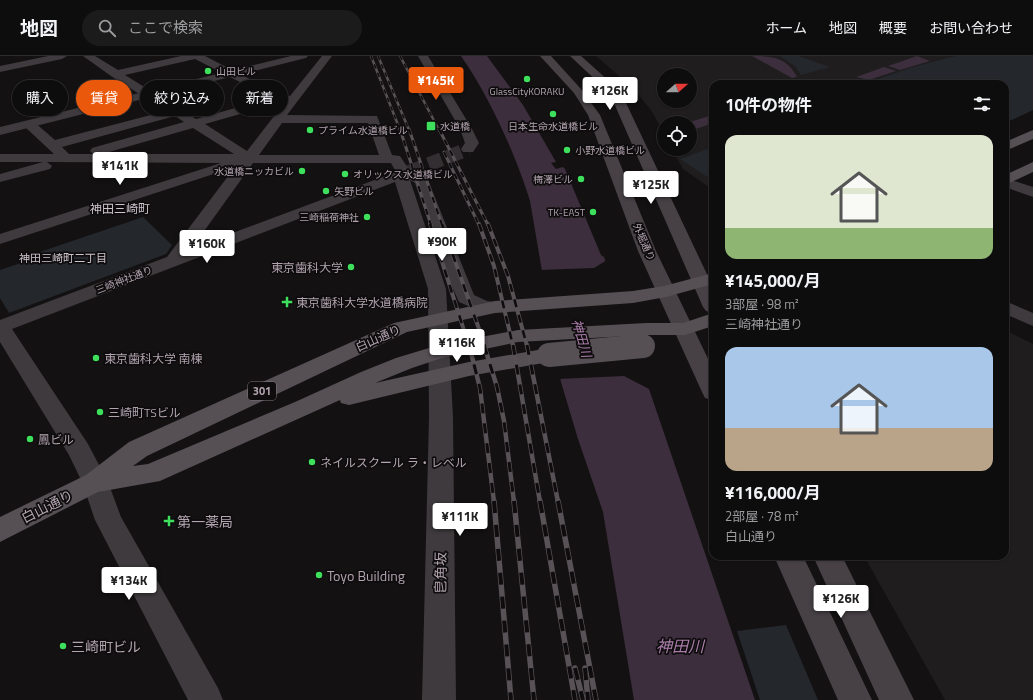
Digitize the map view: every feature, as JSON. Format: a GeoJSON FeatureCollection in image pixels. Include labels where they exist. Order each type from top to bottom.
{"type":"FeatureCollection","features":[{"type":"Feature","properties":{"kind":"main road","name":"外堀通り"},"geometry":{"type":"LineString","coordinates":[[545,56],[571,82],[594,115],[648,251],[709,383]]}},
{"type":"Feature","properties":{"kind":"main road"},"geometry":{"type":"LineString","coordinates":[[575,56],[605,83],[620,103],[706,280],[709,292]]}},
{"type":"Feature","properties":{"kind":"main road"},"geometry":{"type":"LineString","coordinates":[[1009,145],[1033,134]]}},
{"type":"Feature","properties":{"kind":"main road"},"geometry":{"type":"LineString","coordinates":[[1009,180],[1033,166]]}},
{"type":"Feature","properties":{"kind":"main road","name":"白山通り"},"geometry":{"type":"LineString","coordinates":[[0,530],[95,482],[138,449],[402,327],[495,307],[537,302],[624,298],[666,291],[706,280]]}},
{"type":"Feature","properties":{"kind":"main road"},"geometry":{"type":"LineString","coordinates":[[440,363],[518,336],[544,334],[640,338],[652,345],[685,329],[709,320]]}},
{"type":"Feature","properties":{"kind":"main road"},"geometry":{"type":"LineString","coordinates":[[440,363],[549,355],[640,338]]}},
{"type":"Feature","properties":{"kind":"main road","name":"白山通り"},"geometry":{"type":"LineString","coordinates":[[95,482],[151,474],[303,408],[440,363]]}},
{"type":"Feature","properties":{"kind":"main road"},"geometry":{"type":"LineString","coordinates":[[790,560],[854,700]]}},
{"type":"Feature","properties":{"kind":"main road"},"geometry":{"type":"LineString","coordinates":[[829,560],[897,700]]}},
{"type":"Feature","properties":{"kind":"street"},"geometry":{"type":"LineString","coordinates":[[0,68],[62,56]]}},
{"type":"Feature","properties":{"kind":"street"},"geometry":{"type":"LineString","coordinates":[[88,56],[140,89]]}},
{"type":"Feature","properties":{"kind":"street"},"geometry":{"type":"LineString","coordinates":[[115,74],[194,56]]}},
{"type":"Feature","properties":{"kind":"street"},"geometry":{"type":"LineString","coordinates":[[197,56],[246,80]]}},
{"type":"Feature","properties":{"kind":"street"},"geometry":{"type":"LineString","coordinates":[[208,80],[303,56]]}},
{"type":"Feature","properties":{"kind":"street"},"geometry":{"type":"LineString","coordinates":[[288,99],[327,56]]}},
{"type":"Feature","properties":{"kind":"street"},"geometry":{"type":"LineString","coordinates":[[423,56],[466,129],[472,143],[468,149]]}},
{"type":"Feature","properties":{"kind":"street"},"geometry":{"type":"LineString","coordinates":[[0,131],[140,96]]}},
{"type":"Feature","properties":{"kind":"street"},"geometry":{"type":"LineString","coordinates":[[0,178],[232,114]]}},
{"type":"Feature","properties":{"kind":"street"},"geometry":{"type":"LineString","coordinates":[[52,145],[161,116]]}},
{"type":"Feature","properties":{"kind":"street"},"geometry":{"type":"LineString","coordinates":[[182,116],[249,158]]}},
{"type":"Feature","properties":{"kind":"street"},"geometry":{"type":"LineString","coordinates":[[173,262],[280,116]]}},
{"type":"Feature","properties":{"kind":"street"},"geometry":{"type":"LineString","coordinates":[[278,119],[373,119],[386,159]]}},
{"type":"Feature","properties":{"kind":"street"},"geometry":{"type":"LineString","coordinates":[[29,124],[63,155],[72,158]]}},
{"type":"Feature","properties":{"kind":"street"},"geometry":{"type":"LineString","coordinates":[[0,158],[395,159],[406,173],[421,180],[466,298],[484,307],[495,307]]}},
{"type":"Feature","properties":{"kind":"street"},"geometry":{"type":"LineString","coordinates":[[0,239],[249,158]]}},
{"type":"Feature","properties":{"kind":"street","name":"三崎神社通り"},"geometry":{"type":"LineString","coordinates":[[0,326],[406,173]]}},
{"type":"Feature","properties":{"kind":"street","name":"皀角坂"},"geometry":{"type":"LineString","coordinates":[[406,173],[402,182],[437,289],[440,363],[439,700]]}},
{"type":"Feature","properties":{"kind":"street"},"geometry":{"type":"LineString","coordinates":[[1009,183],[1033,192]]}},
{"type":"Feature","properties":{"kind":"street"},"geometry":{"type":"LineString","coordinates":[[433,278],[456,275]]}},
{"type":"Feature","properties":{"kind":"street"},"geometry":{"type":"LineString","coordinates":[[1009,307],[1030,314]]}},
{"type":"Feature","properties":{"kind":"street"},"geometry":{"type":"LineString","coordinates":[[0,326],[79,452],[95,482],[109,520],[199,697]]}},
{"type":"Feature","properties":{"kind":"shaded area"},"geometry":{"type":"Polygon","coordinates":[[[596,56],[1033,56],[1033,110],[1009,121],[1009,80],[709,80],[709,187],[683,169],[676,156],[697,156],[697,116],[657,116],[657,121],[651,110],[633,88],[596,56]]]}},
{"type":"Feature","properties":{"kind":"shaded area"},"geometry":{"type":"Polygon","coordinates":[[[780,56],[798,56],[830,67],[801,75],[795,66],[780,56]]]}},
{"type":"Feature","properties":{"kind":"shaded area"},"geometry":{"type":"Polygon","coordinates":[[[956,56],[1033,56],[1033,110],[1009,121],[1009,80],[876,80],[913,67],[956,56]]]}},
{"type":"Feature","properties":{"kind":"shaded area"},"geometry":{"type":"Polygon","coordinates":[[[709,148],[709,178],[680,159],[688,156],[697,156],[697,153],[709,148]]]}},
{"type":"Feature","properties":{"kind":"shaded area"},"geometry":{"type":"Polygon","coordinates":[[[143,217],[172,245],[166,254],[9,313],[0,298],[0,270],[21,263],[19,259],[143,217]]]}},
{"type":"Feature","properties":{"kind":"shaded area"},"geometry":{"type":"Polygon","coordinates":[[[1009,332],[1033,344],[1033,700],[945,700],[866,560],[1009,560],[1009,332]]]}},
{"type":"Feature","properties":{"kind":"shaded area"},"geometry":{"type":"Polygon","coordinates":[[[786,625],[818,700],[760,700],[737,631],[786,625]]]}},
{"type":"Feature","properties":{"kind":"water","name":"神田川"},"geometry":{"type":"Polygon","coordinates":[[[461,56],[487,56],[523,105],[556,162],[551,163],[556,169],[563,167],[565,169],[601,255],[604,257],[755,700],[634,700],[603,512],[578,439],[561,382],[530,201],[501,126],[482,89],[461,56]]]}},
{"type":"Feature","properties":{"kind":"water"},"geometry":{"type":"Polygon","coordinates":[[[752,56],[766,56],[778,59],[789,65],[797,77],[792,78],[752,56]]]}},
{"type":"Feature","properties":{"kind":"water"},"geometry":{"type":"Polygon","coordinates":[[[917,56],[930,61],[900,70],[888,66],[917,56]]]}},
{"type":"Feature","properties":{"kind":"water"},"geometry":{"type":"Polygon","coordinates":[[[884,67],[896,71],[869,80],[856,77],[884,67]]]}},
{"type":"Feature","properties":{"kind":"water"},"geometry":{"type":"Polygon","coordinates":[[[709,116],[709,124],[697,129],[697,120],[709,116]]]}},
{"type":"Feature","properties":{"kind":"pier"},"geometry":{"type":"Polygon","coordinates":[[[607,260],[651,390],[624,376],[558,379],[539,270],[594,268],[607,260]]]}},
{"type":"Feature","properties":{"kind":"tunnel"},"geometry":{"type":"LineString","coordinates":[[409,172],[468,149]]}},
{"type":"Feature","properties":{"kind":"railway"},"geometry":{"type":"LineString","coordinates":[[371,56],[400,130]]}},
{"type":"Feature","properties":{"kind":"railway"},"geometry":{"type":"LineString","coordinates":[[378,56],[409,130]]}},
{"type":"Feature","properties":{"kind":"railway"},"geometry":{"type":"LineString","coordinates":[[400,56],[439,130]]}},
{"type":"Feature","properties":{"kind":"railway"},"geometry":{"type":"LineString","coordinates":[[400,129],[431,225]]}},
{"type":"Feature","properties":{"kind":"railway"},"geometry":{"type":"LineString","coordinates":[[409,129],[442,225]]}},
{"type":"Feature","properties":{"kind":"railway"},"geometry":{"type":"LineString","coordinates":[[439,129],[488,225]]}},
{"type":"Feature","properties":{"kind":"railway"},"geometry":{"type":"LineString","coordinates":[[444,152],[479,225]]}},
{"type":"Feature","properties":{"kind":"railway"},"geometry":{"type":"LineString","coordinates":[[430,224],[469,346]]}},
{"type":"Feature","properties":{"kind":"railway"},"geometry":{"type":"LineString","coordinates":[[442,224],[485,346]]}},
{"type":"Feature","properties":{"kind":"railway"},"geometry":{"type":"LineString","coordinates":[[479,224],[494,266],[513,346]]}},
{"type":"Feature","properties":{"kind":"railway"},"geometry":{"type":"LineString","coordinates":[[488,224],[508,276],[527,346]]}},
{"type":"Feature","properties":{"kind":"railway"},"geometry":{"type":"LineString","coordinates":[[469,345],[480,388],[494,502]]}},
{"type":"Feature","properties":{"kind":"railway"},"geometry":{"type":"LineString","coordinates":[[484,345],[497,387],[504,421],[514,502]]}},
{"type":"Feature","properties":{"kind":"railway"},"geometry":{"type":"LineString","coordinates":[[513,345],[540,502]]}},
{"type":"Feature","properties":{"kind":"railway"},"geometry":{"type":"LineString","coordinates":[[527,345],[558,502]]}},
{"type":"Feature","properties":{"kind":"railway"},"geometry":{"type":"LineString","coordinates":[[494,501],[511,700]]}},
{"type":"Feature","properties":{"kind":"railway"},"geometry":{"type":"LineString","coordinates":[[514,501],[534,700]]}},
{"type":"Feature","properties":{"kind":"railway"},"geometry":{"type":"LineString","coordinates":[[540,501],[575,700]]}},
{"type":"Feature","properties":{"kind":"railway"},"geometry":{"type":"LineString","coordinates":[[558,501],[596,700]]}},
{"type":"Feature","properties":{"kind":"railway"},"geometry":{"type":"LineString","coordinates":[[575,668],[583,700]]}},
{"type":"Feature","properties":{"kind":"railway"},"geometry":{"type":"LineString","coordinates":[[585,668],[588,700]]}},
{"type":"Feature","properties":{"kind":"place","name":"山田ビル"},"geometry":{"type":"Point","coordinates":[208,71]}},
{"type":"Feature","properties":{"kind":"place","name":"GlassCityKORAKU"},"geometry":{"type":"Point","coordinates":[527,79]}},
{"type":"Feature","properties":{"kind":"place","name":"日本生命水道橋ビル"},"geometry":{"type":"Point","coordinates":[553,114]}},
{"type":"Feature","properties":{"kind":"place","name":"水道橋"},"geometry":{"type":"Point","coordinates":[431,126]}},
{"type":"Feature","properties":{"kind":"place","name":"プライム水道橋ビル"},"geometry":{"type":"Point","coordinates":[310,130]}},
{"type":"Feature","properties":{"kind":"place","name":"小野水道橋ビル"},"geometry":{"type":"Point","coordinates":[567,150]}},
{"type":"Feature","properties":{"kind":"place","name":"水道橋ニッカビル"},"geometry":{"type":"Point","coordinates":[302,171]}},
{"type":"Feature","properties":{"kind":"place","name":"オリックス水道橋ビル"},"geometry":{"type":"Point","coordinates":[345,174]}},
{"type":"Feature","properties":{"kind":"place","name":"梅澤ビル"},"geometry":{"type":"Point","coordinates":[581,179]}},
{"type":"Feature","properties":{"kind":"place","name":"矢野ビル"},"geometry":{"type":"Point","coordinates":[326,191]}},
{"type":"Feature","properties":{"kind":"place","name":"TK-EAST"},"geometry":{"type":"Point","coordinates":[593,212]}},
{"type":"Feature","properties":{"kind":"place","name":"三崎稲荷神社"},"geometry":{"type":"Point","coordinates":[367,217]}},
{"type":"Feature","properties":{"kind":"place","name":"東京歯科大学"},"geometry":{"type":"Point","coordinates":[351,267]}},
{"type":"Feature","properties":{"kind":"place","name":"東京歯科大学水道橋病院"},"geometry":{"type":"Point","coordinates":[287,302]}},
{"type":"Feature","properties":{"kind":"place","name":"東京歯科大学 南棟"},"geometry":{"type":"Point","coordinates":[96,358]}},
{"type":"Feature","properties":{"kind":"place","name":"三崎町TSビル"},"geometry":{"type":"Point","coordinates":[100,412]}},
{"type":"Feature","properties":{"kind":"place","name":"鳳ビル"},"geometry":{"type":"Point","coordinates":[30,439]}},
{"type":"Feature","properties":{"kind":"place","name":"ネイルスクール ラ・レベル"},"geometry":{"type":"Point","coordinates":[312,462]}},
{"type":"Feature","properties":{"kind":"place","name":"第一薬局"},"geometry":{"type":"Point","coordinates":[169,521]}},
{"type":"Feature","properties":{"kind":"place","name":"Toyo Building"},"geometry":{"type":"Point","coordinates":[319,575]}},
{"type":"Feature","properties":{"kind":"place","name":"三崎町ビル"},"geometry":{"type":"Point","coordinates":[63,646]}},
{"type":"Feature","properties":{"kind":"district","name":"神田三崎町"},"geometry":{"type":"Point","coordinates":[120,208]}},
{"type":"Feature","properties":{"kind":"district","name":"神田三崎町二丁目"},"geometry":{"type":"Point","coordinates":[63,258]}}]}
